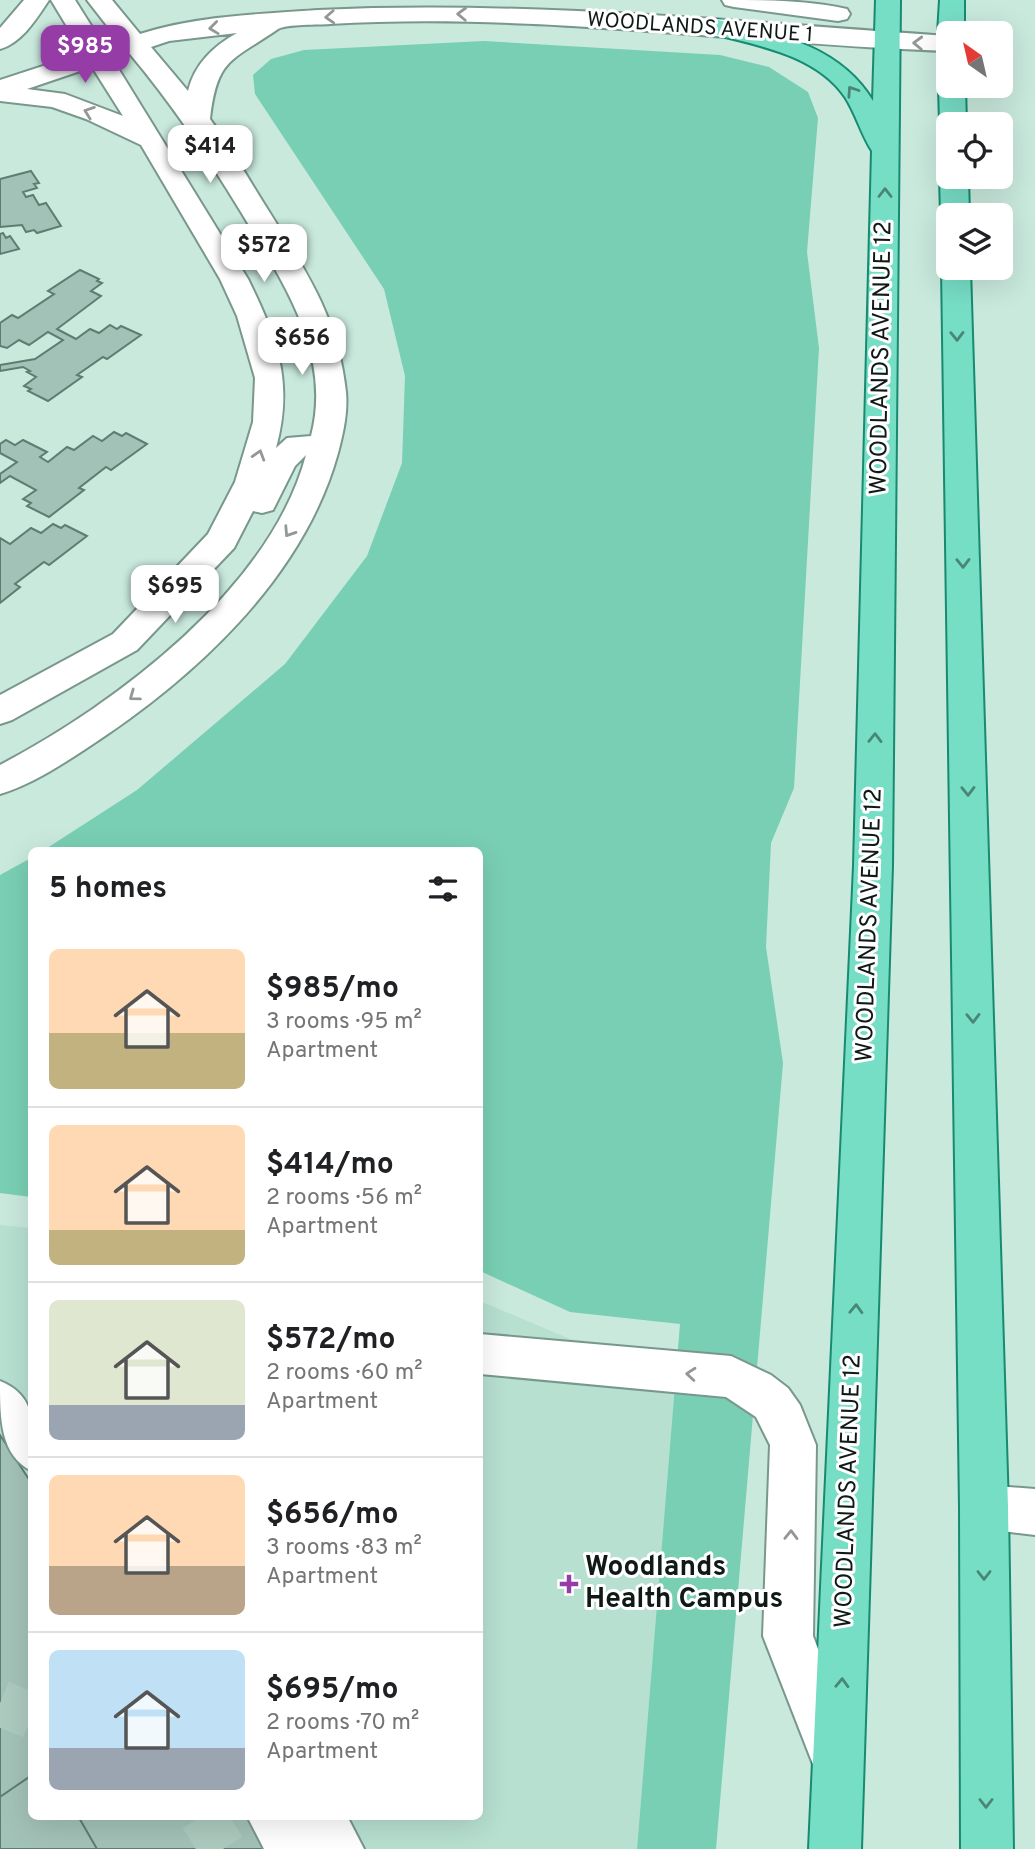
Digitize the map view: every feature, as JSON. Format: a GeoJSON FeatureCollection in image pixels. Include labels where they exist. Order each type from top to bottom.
{"type":"FeatureCollection","features":[{"type":"Feature","properties":{"kind":"main road","name":"WOODLANDS AVENUE 12"},"geometry":{"type":"LineString","coordinates":[[835,1849],[873,866],[887,19]]}},
{"type":"Feature","properties":{"kind":"main road"},"geometry":{"type":"LineString","coordinates":[[718,28],[783,44],[823,62],[850,86],[885,151]]}},
{"type":"Feature","properties":{"kind":"main road"},"geometry":{"type":"LineString","coordinates":[[956,280],[984,1507],[986,1849]]}},
{"type":"Feature","properties":{"kind":"street"},"geometry":{"type":"LineString","coordinates":[[0,41],[22,21],[37,0]]}},
{"type":"Feature","properties":{"kind":"street"},"geometry":{"type":"LineString","coordinates":[[63,0],[82,42],[151,140],[234,279],[252,316],[270,378],[268,422],[250,482],[222,540]]}},
{"type":"Feature","properties":{"kind":"street"},"geometry":{"type":"LineString","coordinates":[[0,781],[44,760],[161,676],[242,598],[294,526],[325,446],[331,416],[328,378],[312,308],[197,119],[99,0]]}},
{"type":"Feature","properties":{"kind":"street","name":"WOODLANDS AVENUE 1"},"geometry":{"type":"LineString","coordinates":[[734,0],[887,19],[936,39]]}},
{"type":"Feature","properties":{"kind":"street","name":"WOODLANDS AVENUE 1"},"geometry":{"type":"LineString","coordinates":[[0,91],[82,42],[124,33],[205,5]]}},
{"type":"Feature","properties":{"kind":"street","name":"WOODLANDS AVENUE 1"},"geometry":{"type":"LineString","coordinates":[[124,33],[165,34],[281,20],[434,13],[718,28],[951,17]]}},
{"type":"Feature","properties":{"kind":"street"},"geometry":{"type":"LineString","coordinates":[[197,119],[199,86],[213,61],[231,46],[281,20]]}},
{"type":"Feature","properties":{"kind":"street"},"geometry":{"type":"LineString","coordinates":[[0,60],[26,53]]}},
{"type":"Feature","properties":{"kind":"street"},"geometry":{"type":"LineString","coordinates":[[0,91],[56,100],[94,113],[151,140]]}},
{"type":"Feature","properties":{"kind":"street"},"geometry":{"type":"LineString","coordinates":[[0,711],[125,642],[222,540],[259,511],[281,461],[298,444],[325,446]]}},
{"type":"Feature","properties":{"kind":"street"},"geometry":{"type":"LineString","coordinates":[[483,1354],[731,1377],[766,1394],[785,1418],[793,1445],[788,1636],[839,1765]]}},
{"type":"Feature","properties":{"kind":"street"},"geometry":{"type":"LineString","coordinates":[[0,1402],[28,1444]]}},
{"type":"Feature","properties":{"kind":"street"},"geometry":{"type":"LineString","coordinates":[[984,1507],[1035,1512]]}},
{"type":"Feature","properties":{"kind":"street"},"geometry":{"type":"LineString","coordinates":[[276,1820],[295,1849]]}},
{"type":"Feature","properties":{"kind":"street"},"geometry":{"type":"LineString","coordinates":[[320,1820],[338,1849]]}},
{"type":"Feature","properties":{"kind":"shaded area","name":"Woodlands Health Campus"},"geometry":{"type":"Polygon","coordinates":[[[0,1225],[28,1228],[28,1820],[483,1820],[483,1302],[570,1339],[678,1351],[637,1849],[0,1849],[0,1225]]]}},
{"type":"Feature","properties":{"kind":"green space"},"geometry":{"type":"Polygon","coordinates":[[[484,41],[720,55],[769,67],[808,92],[818,118],[807,252],[819,348],[794,788],[771,843],[766,947],[783,1063],[716,1849],[637,1849],[680,1324],[570,1312],[483,1272],[483,847],[49,847],[137,790],[285,664],[367,556],[402,463],[405,376],[384,289],[255,94],[253,75],[271,59],[304,50],[484,41]]]}},
{"type":"Feature","properties":{"kind":"green space"},"geometry":{"type":"Polygon","coordinates":[[[28,860],[28,1197],[0,1193],[0,875],[28,860]]]}},
{"type":"Feature","properties":{"kind":"building"},"geometry":{"type":"Polygon","coordinates":[[[31,171],[39,183],[34,184],[37,188],[23,192],[26,197],[33,195],[39,205],[46,203],[61,226],[37,233],[34,230],[26,232],[22,225],[0,227],[0,179],[31,171]]]}},
{"type":"Feature","properties":{"kind":"building"},"geometry":{"type":"Polygon","coordinates":[[[3,233],[6,238],[10,236],[19,249],[0,254],[0,234],[3,233]]]}},
{"type":"Feature","properties":{"kind":"building"},"geometry":{"type":"Polygon","coordinates":[[[80,270],[99,279],[97,281],[102,283],[91,291],[101,296],[57,329],[76,339],[90,329],[99,333],[110,325],[117,329],[121,326],[141,335],[107,359],[103,357],[77,375],[82,377],[48,401],[28,391],[31,389],[24,386],[36,377],[27,372],[30,371],[23,367],[0,371],[0,365],[35,359],[63,340],[48,332],[29,345],[19,340],[7,348],[0,346],[0,323],[12,315],[18,318],[54,294],[48,291],[80,270]]]}},
{"type":"Feature","properties":{"kind":"building"},"geometry":{"type":"Polygon","coordinates":[[[114,432],[122,436],[126,433],[147,444],[111,470],[106,467],[79,488],[84,490],[49,517],[27,506],[31,503],[23,499],[36,490],[10,476],[0,483],[0,474],[17,462],[0,453],[0,444],[6,440],[15,445],[23,440],[47,452],[40,457],[48,462],[67,447],[74,450],[93,436],[102,441],[114,432]]]}},
{"type":"Feature","properties":{"kind":"building"},"geometry":{"type":"Polygon","coordinates":[[[53,524],[61,528],[65,525],[87,536],[49,565],[44,562],[15,584],[20,587],[0,603],[0,538],[10,544],[31,528],[41,533],[53,524]]]}},
{"type":"Feature","properties":{"kind":"building"},"geometry":{"type":"Polygon","coordinates":[[[0,1435],[28,1478],[28,1820],[249,1820],[267,1849],[0,1849],[0,1435]]]}},
{"type":"Feature","properties":{"kind":"building"},"geometry":{"type":"Polygon","coordinates":[[[28,1778],[28,1820],[80,1820],[97,1849],[0,1849],[0,1797],[28,1778]]]}},
{"type":"Feature","properties":{"kind":"tunnel"},"geometry":{"type":"LineString","coordinates":[[0,1703],[28,1714]]}},
{"type":"Feature","properties":{"kind":"tunnel"},"geometry":{"type":"LineString","coordinates":[[205,1820],[223,1849]]}},
{"type":"Feature","properties":{"kind":"place","name":"Woodlands Health Campus"},"geometry":{"type":"Point","coordinates":[569,1584]}}]}
